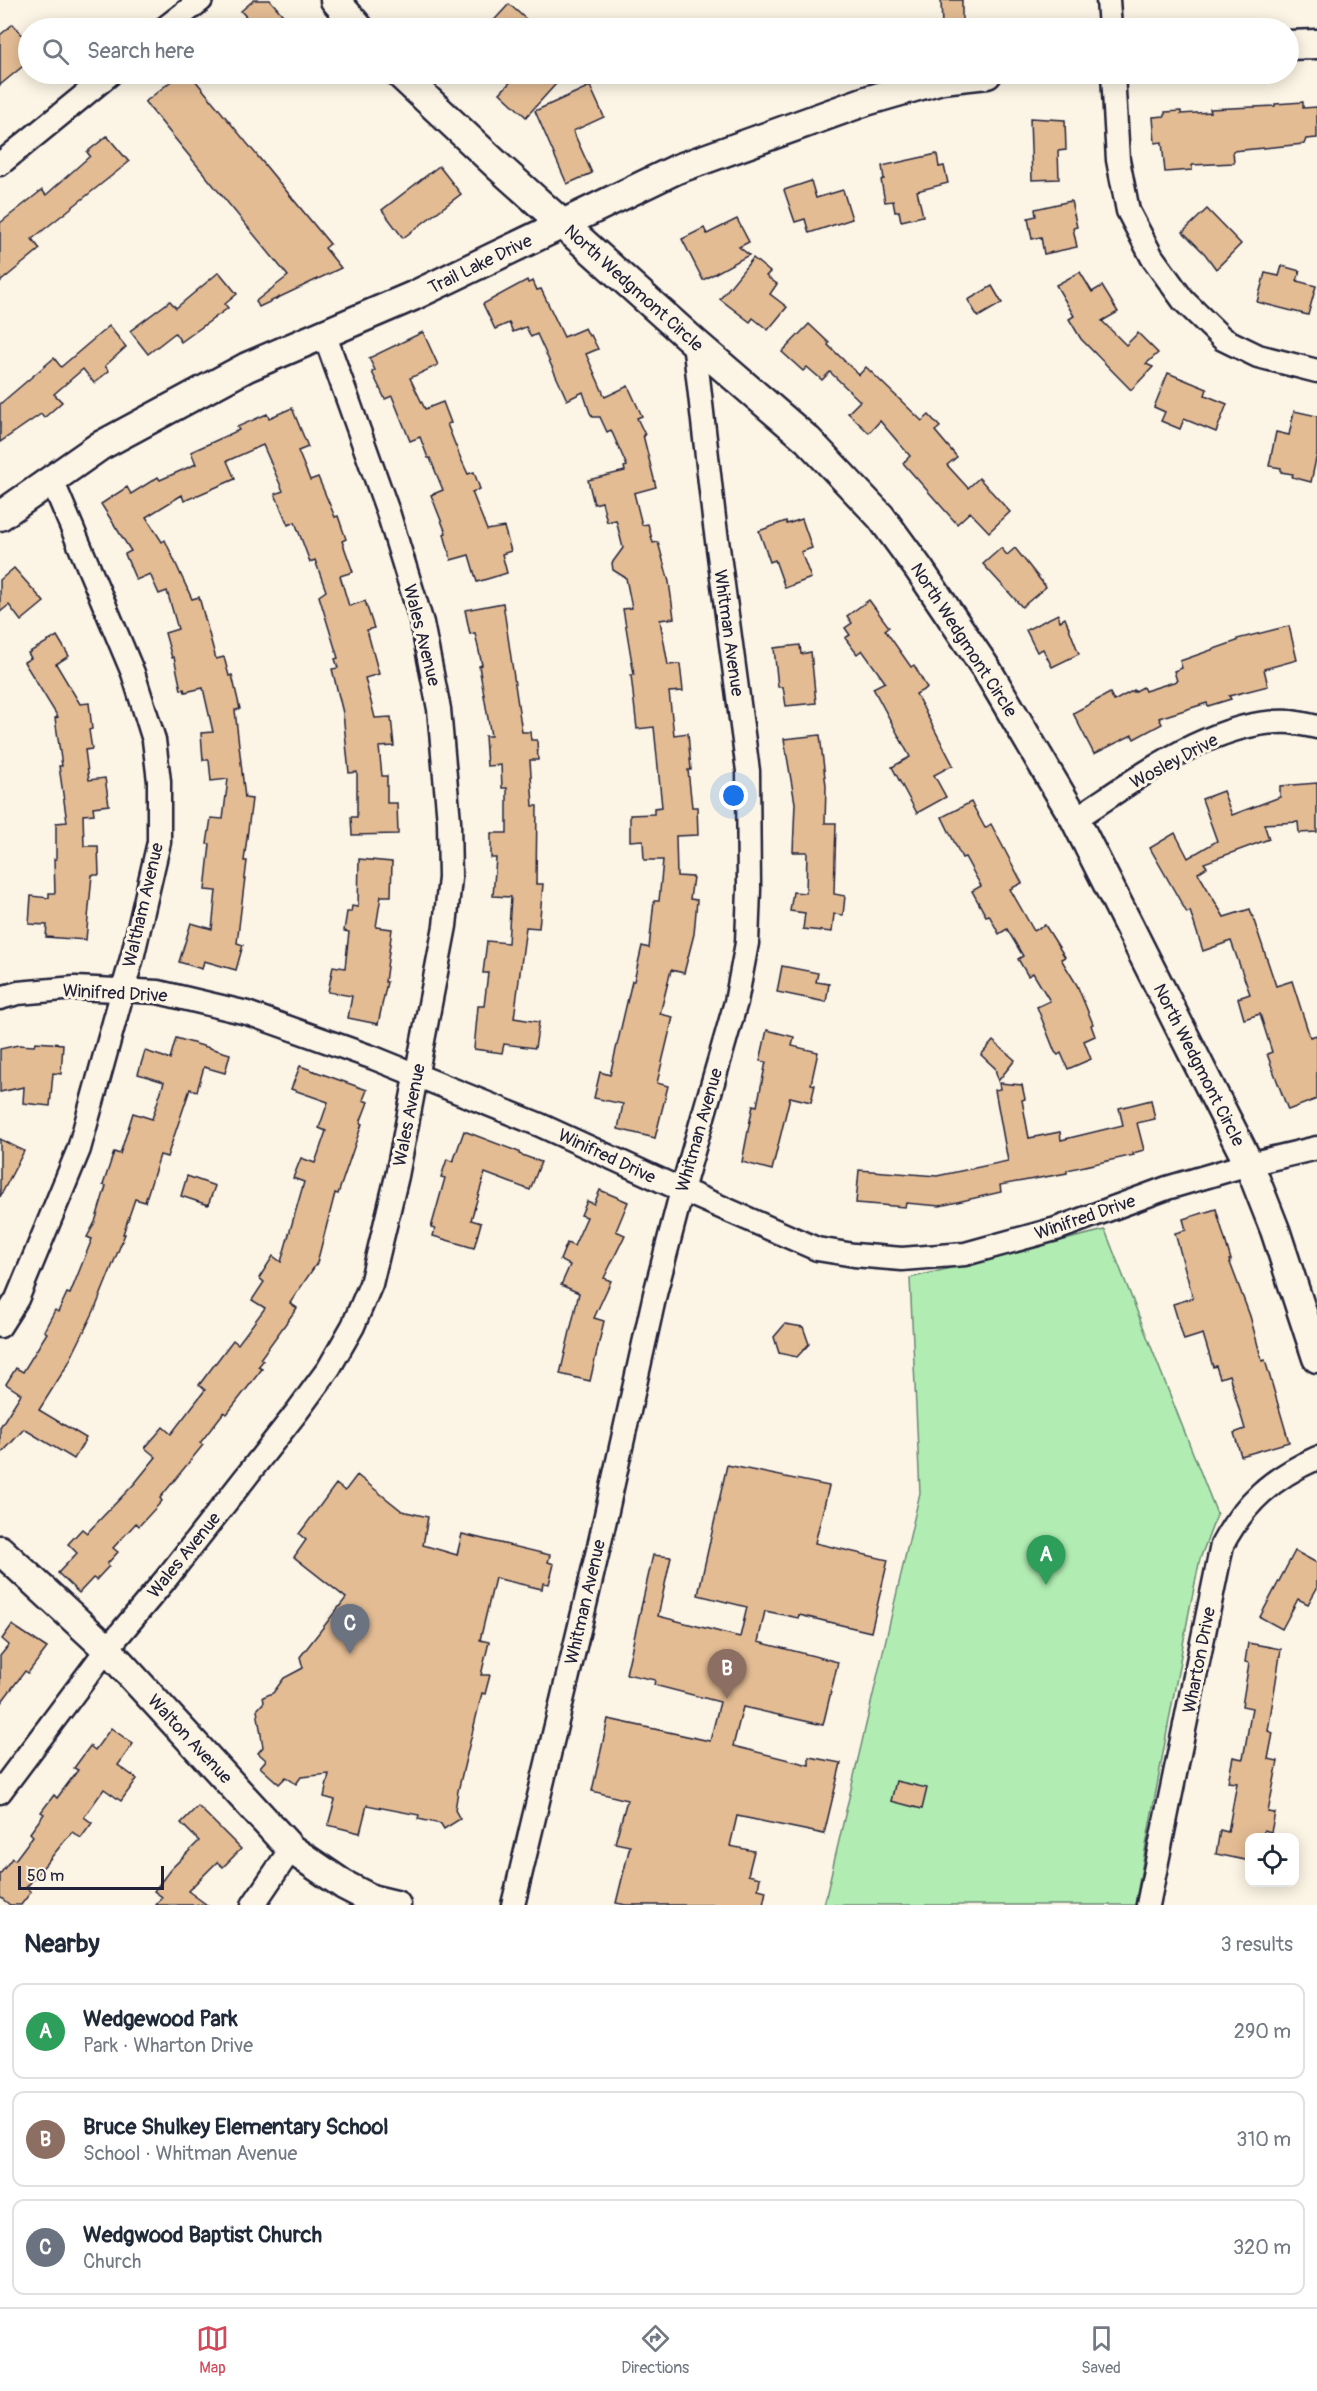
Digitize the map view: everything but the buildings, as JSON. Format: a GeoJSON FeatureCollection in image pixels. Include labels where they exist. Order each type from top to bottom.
{"type":"FeatureCollection","features":[{"type":"Feature","properties":{"kind":"street"},"geometry":{"type":"LineString","coordinates":[[178,18],[201,0]]}},
{"type":"Feature","properties":{"kind":"street"},"geometry":{"type":"LineString","coordinates":[[335,0],[350,18]]}},
{"type":"Feature","properties":{"kind":"street"},"geometry":{"type":"LineString","coordinates":[[1108,0],[1109,18]]}},
{"type":"Feature","properties":{"kind":"street"},"geometry":{"type":"LineString","coordinates":[[1299,45],[1317,44]]}},
{"type":"Feature","properties":{"kind":"street"},"geometry":{"type":"LineString","coordinates":[[0,164],[98,84]]}},
{"type":"Feature","properties":{"kind":"street","name":"North Wedgmont Circle"},"geometry":{"type":"LineString","coordinates":[[411,84],[562,224],[808,440],[881,517],[919,569],[987,670],[1075,819],[1249,1164],[1275,1230],[1317,1358]]}},
{"type":"Feature","properties":{"kind":"street","name":"Trail Lake Drive"},"geometry":{"type":"LineString","coordinates":[[0,516],[100,446],[247,367],[413,296],[677,169],[866,100],[924,84]]}},
{"type":"Feature","properties":{"kind":"street"},"geometry":{"type":"LineString","coordinates":[[1114,84],[1118,160],[1128,211],[1152,257],[1183,300],[1222,339],[1258,356],[1317,371]]}},
{"type":"Feature","properties":{"kind":"street","name":"Wales Avenue"},"geometry":{"type":"LineString","coordinates":[[0,1792],[107,1649],[165,1580],[329,1368],[353,1326],[370,1284],[397,1176],[445,926],[450,878],[449,821],[439,709],[418,612],[388,512],[324,333]]}},
{"type":"Feature","properties":{"kind":"street","name":"Whitman Avenue"},"geometry":{"type":"LineString","coordinates":[[513,1905],[600,1542],[655,1294],[736,1002],[747,943],[748,771],[714,518],[694,342]]}},
{"type":"Feature","properties":{"kind":"street","name":"Waltham Avenue"},"geometry":{"type":"LineString","coordinates":[[0,1326],[17,1299],[79,1149],[124,990],[159,842],[159,781],[154,740],[133,673],[52,480]]}},
{"type":"Feature","properties":{"kind":"street","name":"Wosley Drive"},"geometry":{"type":"LineString","coordinates":[[1075,819],[1167,760],[1216,736],[1255,725],[1290,722],[1317,727]]}},
{"type":"Feature","properties":{"kind":"street","name":"Winifred Drive"},"geometry":{"type":"LineString","coordinates":[[0,998],[18,993],[75,988],[158,992],[247,1013],[374,1058],[540,1125],[818,1249],[902,1259],[965,1254],[1056,1229],[1167,1188],[1249,1164],[1317,1148]]}},
{"type":"Feature","properties":{"kind":"street","name":"Wharton Drive"},"geometry":{"type":"LineString","coordinates":[[1148,1905],[1222,1545],[1237,1518],[1259,1494],[1294,1469],[1317,1458]]}},
{"type":"Feature","properties":{"kind":"street","name":"Walton Avenue"},"geometry":{"type":"LineString","coordinates":[[0,1550],[107,1649],[291,1849],[344,1885],[372,1899],[396,1905]]}},
{"type":"Feature","properties":{"kind":"street"},"geometry":{"type":"LineString","coordinates":[[253,1905],[291,1849]]}},
{"type":"Feature","properties":{"kind":"green space"},"geometry":{"type":"Polygon","coordinates":[[[1105,1230],[1217,1514],[1200,1559],[1135,1905],[824,1905],[920,1493],[910,1278],[1105,1230]]]}},
{"type":"Feature","properties":{"kind":"place","name":"Wedgewood Park"},"geometry":{"type":"Point","coordinates":[1046,1585]}},
{"type":"Feature","properties":{"kind":"place","name":"Wedgwood Baptist Church"},"geometry":{"type":"Point","coordinates":[350,1654]}},
{"type":"Feature","properties":{"kind":"place","name":"Bruce Shulkey Elementary School"},"geometry":{"type":"Point","coordinates":[727,1699]}}]}
